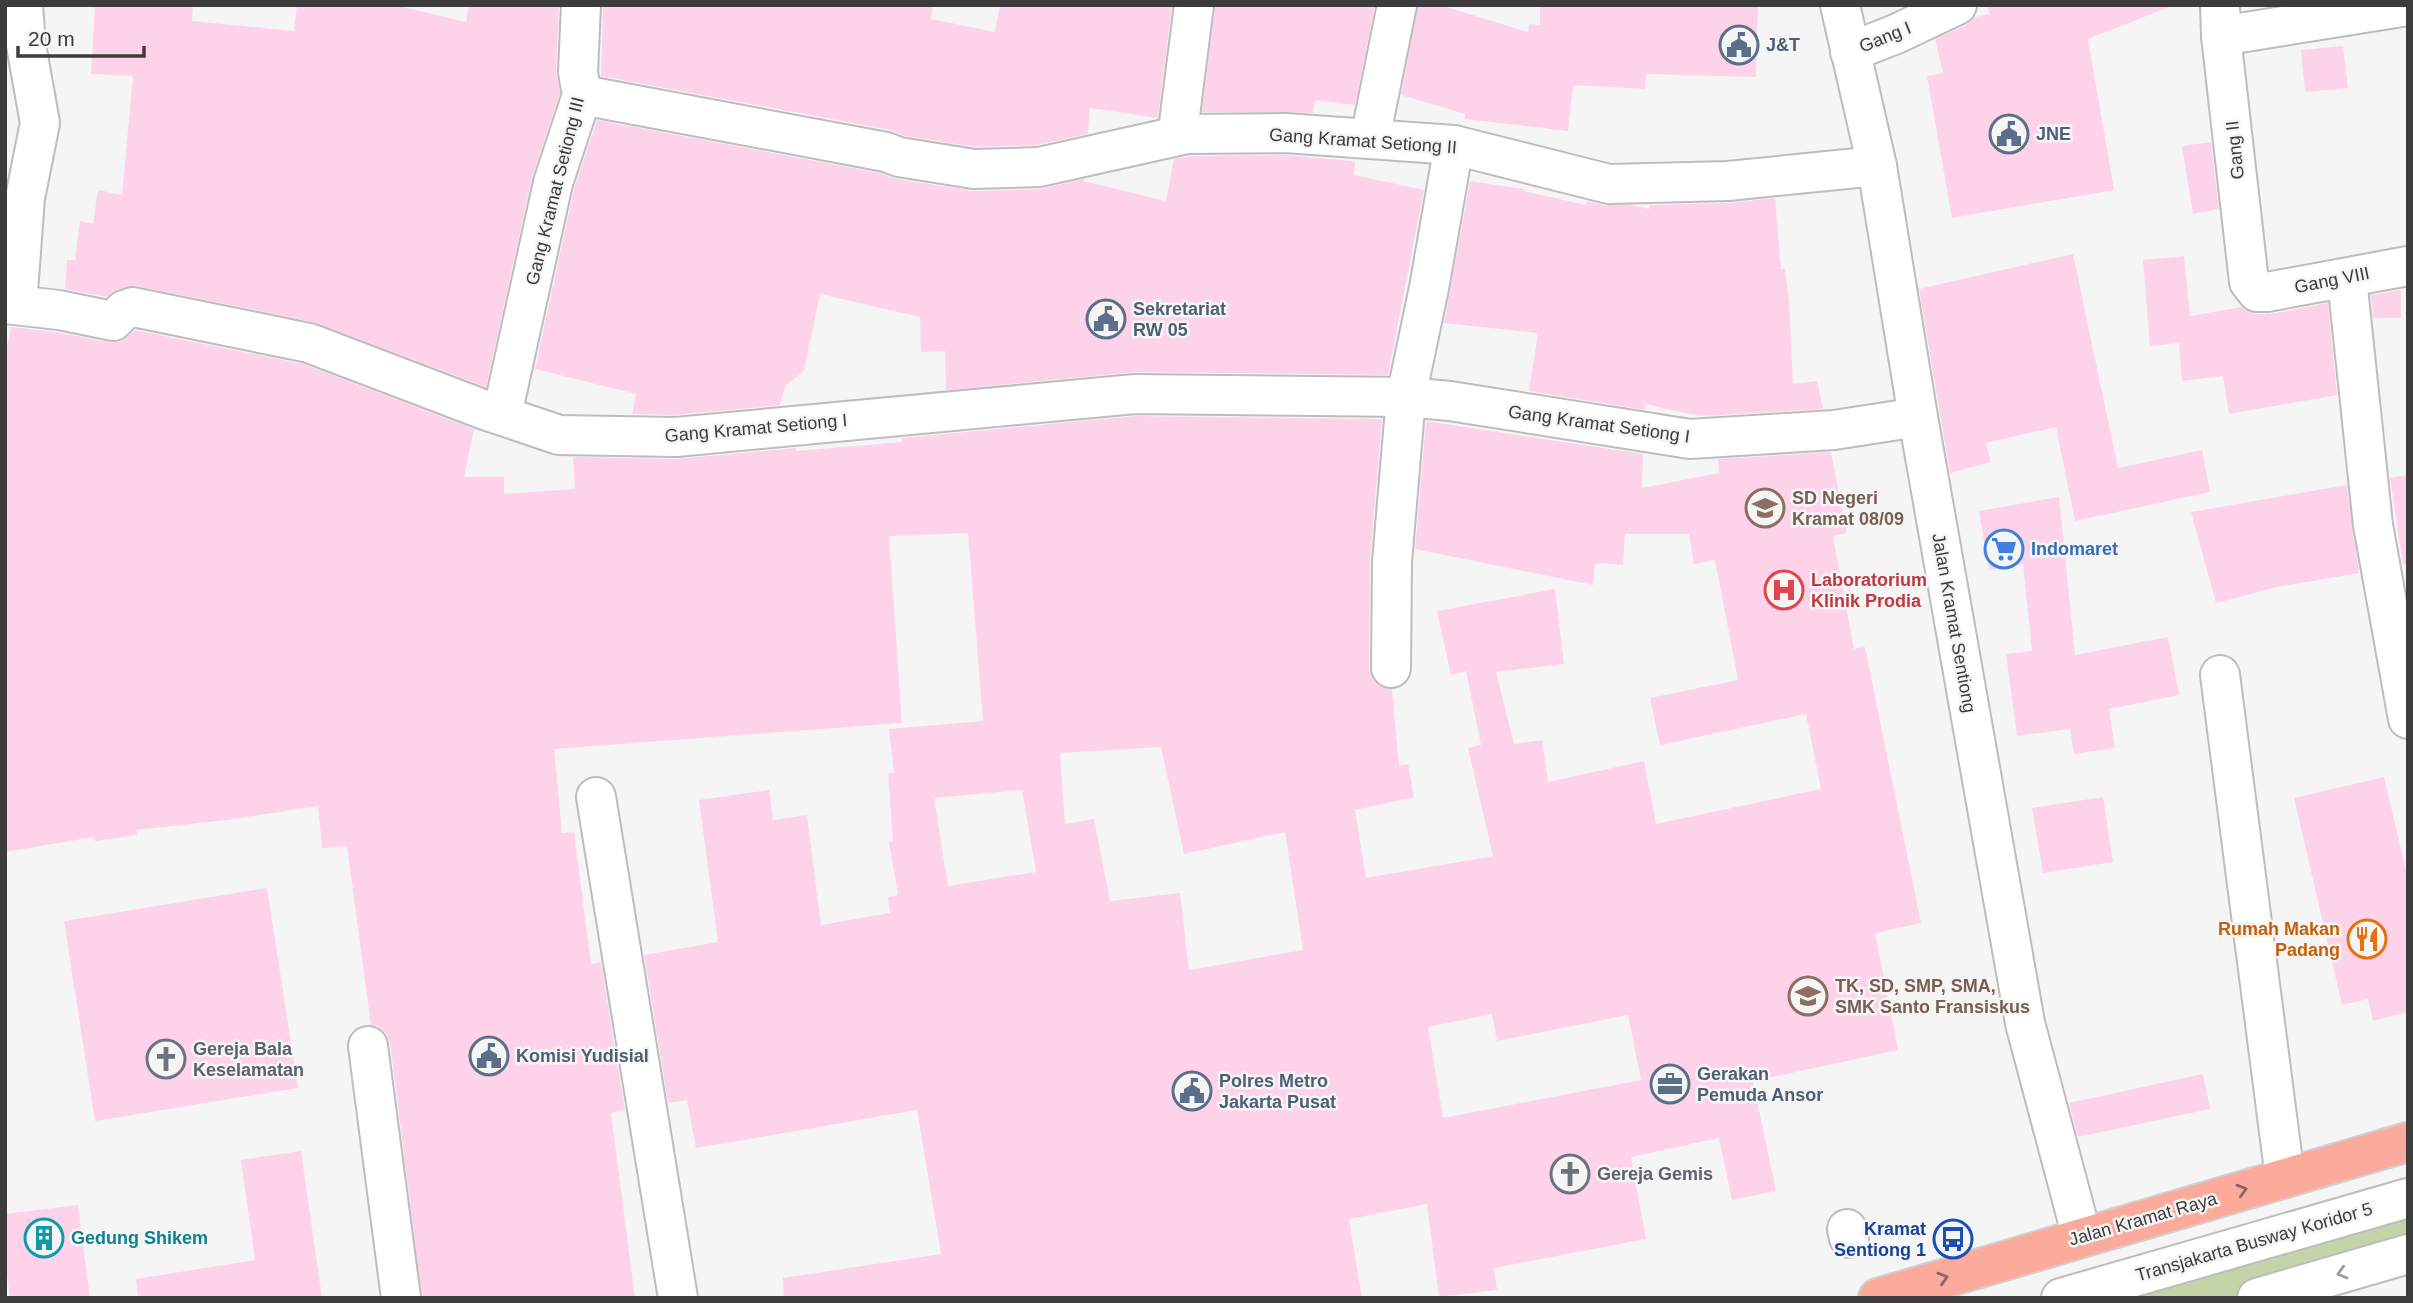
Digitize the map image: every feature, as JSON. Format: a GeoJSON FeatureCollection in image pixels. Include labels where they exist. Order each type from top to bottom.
{"type":"FeatureCollection","features":[{"type":"Feature","properties":{"kind":"main road","name":"Jalan Kramat Raya"},"geometry":{"type":"LineString","coordinates":[[1878,1298],[2408,1142]]}},
{"type":"Feature","properties":{"kind":"street"},"geometry":{"type":"LineString","coordinates":[[11,305],[25,198],[40,123],[26,45],[23,5]]}},
{"type":"Feature","properties":{"kind":"street","name":"Gang Kramat Setiong III"},"geometry":{"type":"LineString","coordinates":[[502,415],[553,183],[582,95],[578,72],[581,5]]}},
{"type":"Feature","properties":{"kind":"street"},"geometry":{"type":"LineString","coordinates":[[1187,134],[1179,123],[1194,5]]}},
{"type":"Feature","properties":{"kind":"street"},"geometry":{"type":"LineString","coordinates":[[1370,139],[1397,5]]}},
{"type":"Feature","properties":{"kind":"street","name":"Jalan Kramat Sentiong"},"geometry":{"type":"LineString","coordinates":[[1840,5],[1877,166],[1917,417],[2025,1023],[2082,1237]]}},
{"type":"Feature","properties":{"kind":"street","name":"Gang I"},"geometry":{"type":"LineString","coordinates":[[1850,52],[1957,5]]}},
{"type":"Feature","properties":{"kind":"street"},"geometry":{"type":"LineString","coordinates":[[2221,21],[2408,6]]}},
{"type":"Feature","properties":{"kind":"street","name":"Gang II"},"geometry":{"type":"LineString","coordinates":[[2221,21],[2249,282],[2257,292]]}},
{"type":"Feature","properties":{"kind":"street","name":"Gang Kramat Setiong II"},"geometry":{"type":"LineString","coordinates":[[582,95],[873,149],[899,157],[974,169],[1039,167],[1187,134],[1285,133],[1454,145],[1609,184],[1728,181],[1877,166]]}},
{"type":"Feature","properties":{"kind":"street"},"geometry":{"type":"LineString","coordinates":[[1391,668],[1392,562],[1406,397],[1429,288],[1454,145]]}},
{"type":"Feature","properties":{"kind":"street","name":"Gang VIII"},"geometry":{"type":"LineString","coordinates":[[2257,292],[2347,279],[2408,266]]}},
{"type":"Feature","properties":{"kind":"street"},"geometry":{"type":"LineString","coordinates":[[2347,279],[2373,525],[2408,719]]}},
{"type":"Feature","properties":{"kind":"street","name":"Gang Kramat Setiong I"},"geometry":{"type":"LineString","coordinates":[[11,305],[59,310],[113,321],[124,310],[132,307],[309,344],[559,435],[676,437],[1135,394],[1406,397],[1450,401],[1690,439],[1834,430],[1917,417]]}},
{"type":"Feature","properties":{"kind":"street"},"geometry":{"type":"LineString","coordinates":[[2220,676],[2286,1178]]}},
{"type":"Feature","properties":{"kind":"street"},"geometry":{"type":"LineString","coordinates":[[596,796],[678,1298]]}},
{"type":"Feature","properties":{"kind":"street"},"geometry":{"type":"LineString","coordinates":[[368,1046],[401,1298]]}},
{"type":"Feature","properties":{"kind":"street","name":"Transjakarta Busway Koridor 5"},"geometry":{"type":"LineString","coordinates":[[2061,1298],[2408,1198]]}},
{"type":"Feature","properties":{"kind":"street"},"geometry":{"type":"LineString","coordinates":[[2257,1298],[2408,1254]]}},
{"type":"Feature","properties":{"kind":"green space"},"geometry":{"type":"Polygon","coordinates":[[[2408,1200],[2408,1255],[2257,1298],[2066,1298],[2408,1200]]]}},
{"type":"Feature","properties":{"kind":"building"},"geometry":{"type":"Polygon","coordinates":[[[95,5],[193,5],[192,21],[294,31],[297,5],[395,5],[466,22],[469,5],[559,5],[556,71],[560,93],[532,178],[486,387],[313,322],[137,286],[117,289],[106,297],[65,289],[67,260],[75,260],[80,221],[93,224],[98,190],[122,195],[133,76],[91,74],[95,5]]]}},
{"type":"Feature","properties":{"kind":"building"},"geometry":{"type":"Polygon","coordinates":[[[603,5],[933,5],[931,19],[995,32],[1000,5],[1172,5],[1158,118],[1090,108],[1088,134],[1036,145],[975,147],[905,136],[890,130],[601,76],[603,5]]]}},
{"type":"Feature","properties":{"kind":"building"},"geometry":{"type":"Polygon","coordinates":[[[1215,5],[1375,5],[1355,105],[1315,100],[1313,113],[1202,112],[1215,5]]]}},
{"type":"Feature","properties":{"kind":"building"},"geometry":{"type":"Polygon","coordinates":[[[1418,5],[1440,5],[1528,32],[1529,24],[1540,25],[1540,5],[1758,5],[1756,77],[1646,74],[1645,89],[1573,85],[1568,131],[1465,119],[1465,114],[1401,95],[1418,5]]]}},
{"type":"Feature","properties":{"kind":"building"},"geometry":{"type":"Polygon","coordinates":[[[1987,5],[2169,5],[2088,39],[2114,190],[1952,218],[1927,76],[1943,73],[1935,39],[1966,25],[1975,17],[1990,14],[1987,5]]]}},
{"type":"Feature","properties":{"kind":"building"},"geometry":{"type":"Polygon","coordinates":[[[2343,46],[2348,88],[2305,92],[2301,50],[2343,46]]]}},
{"type":"Feature","properties":{"kind":"building"},"geometry":{"type":"Polygon","coordinates":[[[597,120],[880,173],[896,179],[975,191],[1040,189],[1084,179],[1166,201],[1174,159],[1190,156],[1284,155],[1352,161],[1355,163],[1354,175],[1424,190],[1388,375],[1135,372],[946,390],[945,351],[921,352],[920,317],[820,294],[804,371],[785,386],[780,405],[675,415],[632,414],[636,394],[535,369],[574,189],[597,120]]]}},
{"type":"Feature","properties":{"kind":"building"},"geometry":{"type":"Polygon","coordinates":[[[2211,142],[2219,209],[2193,214],[2182,146],[2211,142]]]}},
{"type":"Feature","properties":{"kind":"building"},"geometry":{"type":"Polygon","coordinates":[[[1470,181],[1524,189],[1586,205],[1587,201],[1649,209],[1649,205],[1729,203],[1775,198],[1781,269],[1785,269],[1789,301],[1793,384],[1817,381],[1823,409],[1700,416],[1645,404],[1645,410],[1529,391],[1538,333],[1444,323],[1470,181]]]}},
{"type":"Feature","properties":{"kind":"building"},"geometry":{"type":"Polygon","coordinates":[[[2073,254],[2118,468],[2202,450],[2210,492],[2075,521],[2056,427],[1986,443],[1991,462],[1950,473],[1919,289],[2073,254]]]}},
{"type":"Feature","properties":{"kind":"building"},"geometry":{"type":"Polygon","coordinates":[[[2184,256],[2190,316],[2242,307],[2256,314],[2271,314],[2328,303],[2337,395],[2229,414],[2223,376],[2182,381],[2179,343],[2150,346],[2143,260],[2184,256]]]}},
{"type":"Feature","properties":{"kind":"building"},"geometry":{"type":"Polygon","coordinates":[[[2401,290],[2401,318],[2373,318],[2371,295],[2401,290]]]}},
{"type":"Feature","properties":{"kind":"building"},"geometry":{"type":"Polygon","coordinates":[[[11,327],[109,342],[120,342],[135,330],[303,364],[474,429],[464,477],[504,477],[504,494],[575,489],[573,457],[676,459],[796,448],[796,451],[1136,416],[1382,419],[1370,560],[1369,668],[1372,678],[1379,686],[1395,689],[1392,690],[1399,766],[1408,764],[1414,797],[1355,810],[1366,878],[1493,856],[1468,748],[1481,745],[1466,671],[1451,675],[1437,611],[1555,589],[1564,664],[1496,672],[1514,744],[1542,740],[1548,782],[1644,761],[1656,824],[1821,789],[1806,714],[1660,745],[1650,698],[1738,680],[1715,560],[1694,564],[1689,534],[1625,534],[1623,565],[1595,563],[1593,585],[1415,549],[1426,421],[1643,454],[1642,488],[1719,473],[1718,459],[1831,452],[1847,533],[1833,536],[1854,649],[1865,647],[1921,923],[1875,933],[1898,1050],[1753,1081],[1776,1191],[1732,1200],[1719,1138],[1631,1157],[1646,1239],[1494,1268],[1497,1290],[1439,1297],[1427,1204],[1349,1219],[1362,1298],[784,1298],[783,1278],[941,1254],[917,1110],[696,1148],[687,1100],[668,1103],[644,955],[718,942],[699,800],[769,790],[773,820],[807,815],[821,925],[890,913],[888,897],[898,895],[889,842],[893,841],[888,773],[894,772],[889,729],[983,721],[968,533],[889,536],[902,723],[554,749],[562,833],[574,832],[591,964],[601,962],[625,1110],[611,1113],[635,1298],[422,1298],[390,1043],[385,1032],[371,1025],[347,846],[322,848],[318,806],[136,830],[137,835],[95,841],[94,837],[5,852],[5,356],[11,327]],[[1161,747],[1060,753],[1065,824],[1094,819],[1110,901],[1180,893],[1189,970],[1303,950],[1285,832],[1184,854],[1161,747]],[[1022,790],[934,798],[948,886],[1036,872],[1022,790]],[[1492,1014],[1428,1027],[1443,1118],[1641,1080],[1628,1015],[1497,1041],[1492,1014]]]}},
{"type":"Feature","properties":{"kind":"building"},"geometry":{"type":"Polygon","coordinates":[[[2408,475],[2408,564],[2403,565],[2390,478],[2408,475]]]}},
{"type":"Feature","properties":{"kind":"building"},"geometry":{"type":"Polygon","coordinates":[[[2347,485],[2359,573],[2277,587],[2216,603],[2191,512],[2347,485]]]}},
{"type":"Feature","properties":{"kind":"building"},"geometry":{"type":"Polygon","coordinates":[[[2059,497],[2075,655],[2168,637],[2179,695],[2109,709],[2115,748],[2074,754],[2070,729],[2017,736],[2006,654],[2032,651],[2023,564],[1989,570],[1979,511],[2059,497]]]}},
{"type":"Feature","properties":{"kind":"building","name":"Rumah Makan Padang"},"geometry":{"type":"Polygon","coordinates":[[[2384,777],[2408,879],[2408,1012],[2373,1021],[2368,999],[2342,1005],[2294,798],[2384,777]]]}},
{"type":"Feature","properties":{"kind":"building"},"geometry":{"type":"Polygon","coordinates":[[[2103,797],[2113,862],[2043,873],[2032,808],[2103,797]]]}},
{"type":"Feature","properties":{"kind":"building"},"geometry":{"type":"Polygon","coordinates":[[[267,888],[298,1088],[95,1121],[64,921],[267,888]]]}},
{"type":"Feature","properties":{"kind":"building"},"geometry":{"type":"Polygon","coordinates":[[[2203,1074],[2210,1109],[2078,1137],[2069,1103],[2203,1074]]]}},
{"type":"Feature","properties":{"kind":"building"},"geometry":{"type":"Polygon","coordinates":[[[301,1151],[322,1298],[138,1298],[136,1279],[255,1260],[241,1160],[301,1151]]]}},
{"type":"Feature","properties":{"kind":"building","name":"Gedung Shikem"},"geometry":{"type":"Polygon","coordinates":[[[78,1205],[90,1298],[10,1298],[5,1261],[5,1214],[78,1205]]]}},
{"type":"Feature","properties":{"kind":"place","name":"J&T"},"geometry":{"type":"Point","coordinates":[1739,45]}},
{"type":"Feature","properties":{"kind":"place","name":"JNE"},"geometry":{"type":"Point","coordinates":[2009,134]}},
{"type":"Feature","properties":{"kind":"place","name":"Sekretariat RW 05"},"geometry":{"type":"Point","coordinates":[1106,319]}},
{"type":"Feature","properties":{"kind":"place","name":"SD Negeri Kramat 08/09"},"geometry":{"type":"Point","coordinates":[1765,508]}},
{"type":"Feature","properties":{"kind":"place","name":"Indomaret"},"geometry":{"type":"Point","coordinates":[2004,549]}},
{"type":"Feature","properties":{"kind":"place","name":"Laboratorium Klinik Prodia"},"geometry":{"type":"Point","coordinates":[1784,590]}},
{"type":"Feature","properties":{"kind":"place","name":"Rumah Makan Padang"},"geometry":{"type":"Point","coordinates":[2367,939]}},
{"type":"Feature","properties":{"kind":"place","name":"TK, SD, SMP, SMA, SMK Santo Fransiskus"},"geometry":{"type":"Point","coordinates":[1808,996]}},
{"type":"Feature","properties":{"kind":"place","name":"Komisi Yudisial"},"geometry":{"type":"Point","coordinates":[489,1056]}},
{"type":"Feature","properties":{"kind":"place","name":"Gereja Bala Keselamatan"},"geometry":{"type":"Point","coordinates":[166,1059]}},
{"type":"Feature","properties":{"kind":"place","name":"Gerakan Pemuda Ansor"},"geometry":{"type":"Point","coordinates":[1670,1084]}},
{"type":"Feature","properties":{"kind":"place","name":"Polres Metro Jakarta Pusat"},"geometry":{"type":"Point","coordinates":[1192,1091]}},
{"type":"Feature","properties":{"kind":"place","name":"Gereja Gemis"},"geometry":{"type":"Point","coordinates":[1570,1174]}},
{"type":"Feature","properties":{"kind":"place","name":"Gedung Shikem"},"geometry":{"type":"Point","coordinates":[44,1238]}},
{"type":"Feature","properties":{"kind":"place","name":"Kramat Sentiong 1"},"geometry":{"type":"Point","coordinates":[1953,1239]}}]}
